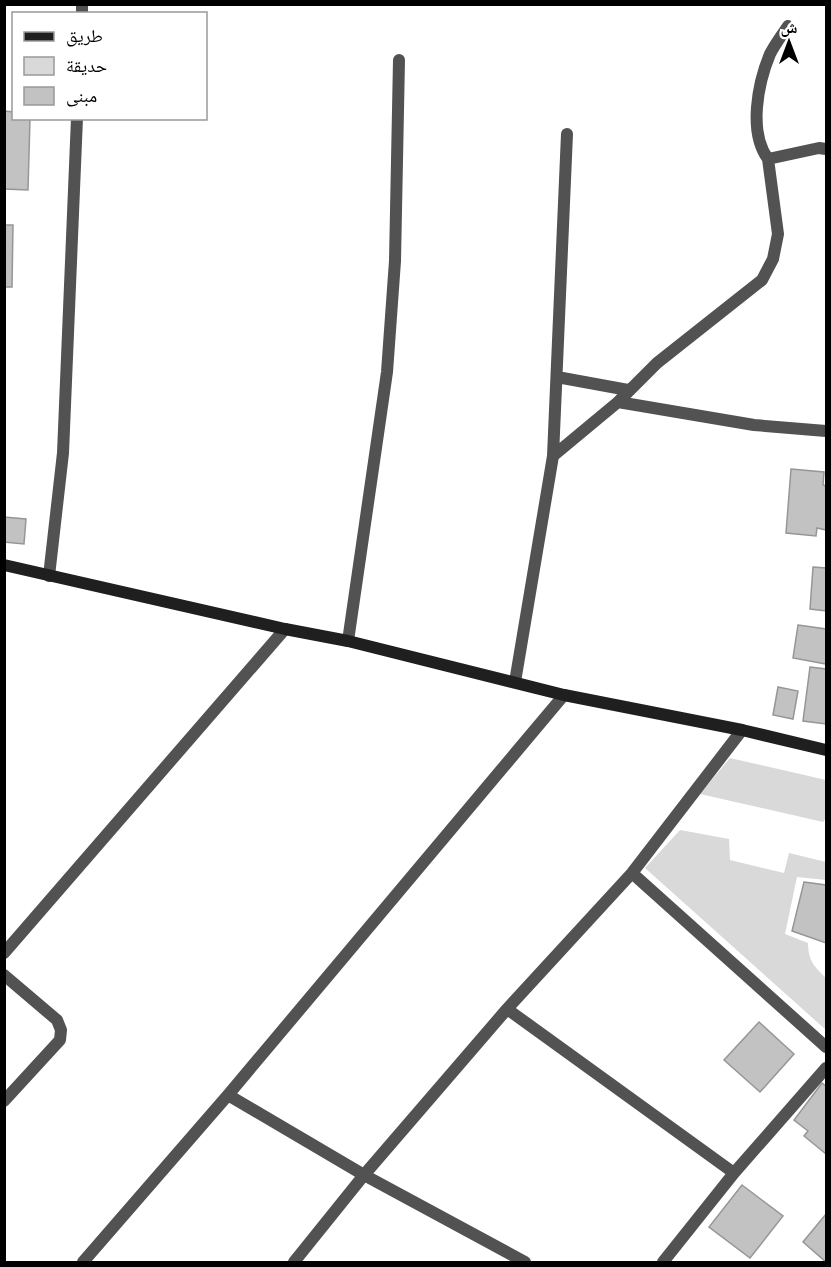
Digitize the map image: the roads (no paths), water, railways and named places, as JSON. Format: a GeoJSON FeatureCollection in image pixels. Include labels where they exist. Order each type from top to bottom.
{"type":"FeatureCollection","features":[{"type":"Feature","properties":{"kind":"main road"},"geometry":{"type":"LineString","coordinates":[[4,565],[285,629],[348,641],[564,695],[742,730],[826,750]]}},
{"type":"Feature","properties":{"kind":"street"},"geometry":{"type":"LineString","coordinates":[[553,456],[618,402],[657,363],[762,280],[773,260],[778,234],[768,159],[762,150],[755,122],[771,53],[788,26]]}},
{"type":"Feature","properties":{"kind":"street"},"geometry":{"type":"LineString","coordinates":[[348,641],[387,372],[394,261],[399,60]]}},
{"type":"Feature","properties":{"kind":"street"},"geometry":{"type":"LineString","coordinates":[[49,576],[63,453],[77,120]]}},
{"type":"Feature","properties":{"kind":"street"},"geometry":{"type":"LineString","coordinates":[[515,682],[553,456],[567,134]]}},
{"type":"Feature","properties":{"kind":"street"},"geometry":{"type":"LineString","coordinates":[[768,159],[819,148],[826,149]]}},
{"type":"Feature","properties":{"kind":"street"},"geometry":{"type":"LineString","coordinates":[[557,376],[628,390]]}},
{"type":"Feature","properties":{"kind":"street"},"geometry":{"type":"LineString","coordinates":[[618,402],[754,424],[826,431]]}},
{"type":"Feature","properties":{"kind":"street"},"geometry":{"type":"LineString","coordinates":[[4,953],[285,629]]}},
{"type":"Feature","properties":{"kind":"street"},"geometry":{"type":"LineString","coordinates":[[83,1263],[228,1095],[564,695]]}},
{"type":"Feature","properties":{"kind":"street"},"geometry":{"type":"LineString","coordinates":[[294,1263],[364,1175],[507,1009],[632,873],[742,730]]}},
{"type":"Feature","properties":{"kind":"street"},"geometry":{"type":"LineString","coordinates":[[632,873],[826,1047]]}},
{"type":"Feature","properties":{"kind":"street"},"geometry":{"type":"LineString","coordinates":[[4,975],[57,1020],[61,1030],[60,1040],[4,1101]]}},
{"type":"Feature","properties":{"kind":"street"},"geometry":{"type":"LineString","coordinates":[[507,1009],[734,1173]]}},
{"type":"Feature","properties":{"kind":"street"},"geometry":{"type":"LineString","coordinates":[[663,1263],[734,1173],[826,1068]]}},
{"type":"Feature","properties":{"kind":"street"},"geometry":{"type":"LineString","coordinates":[[228,1095],[364,1175],[525,1263]]}}]}
